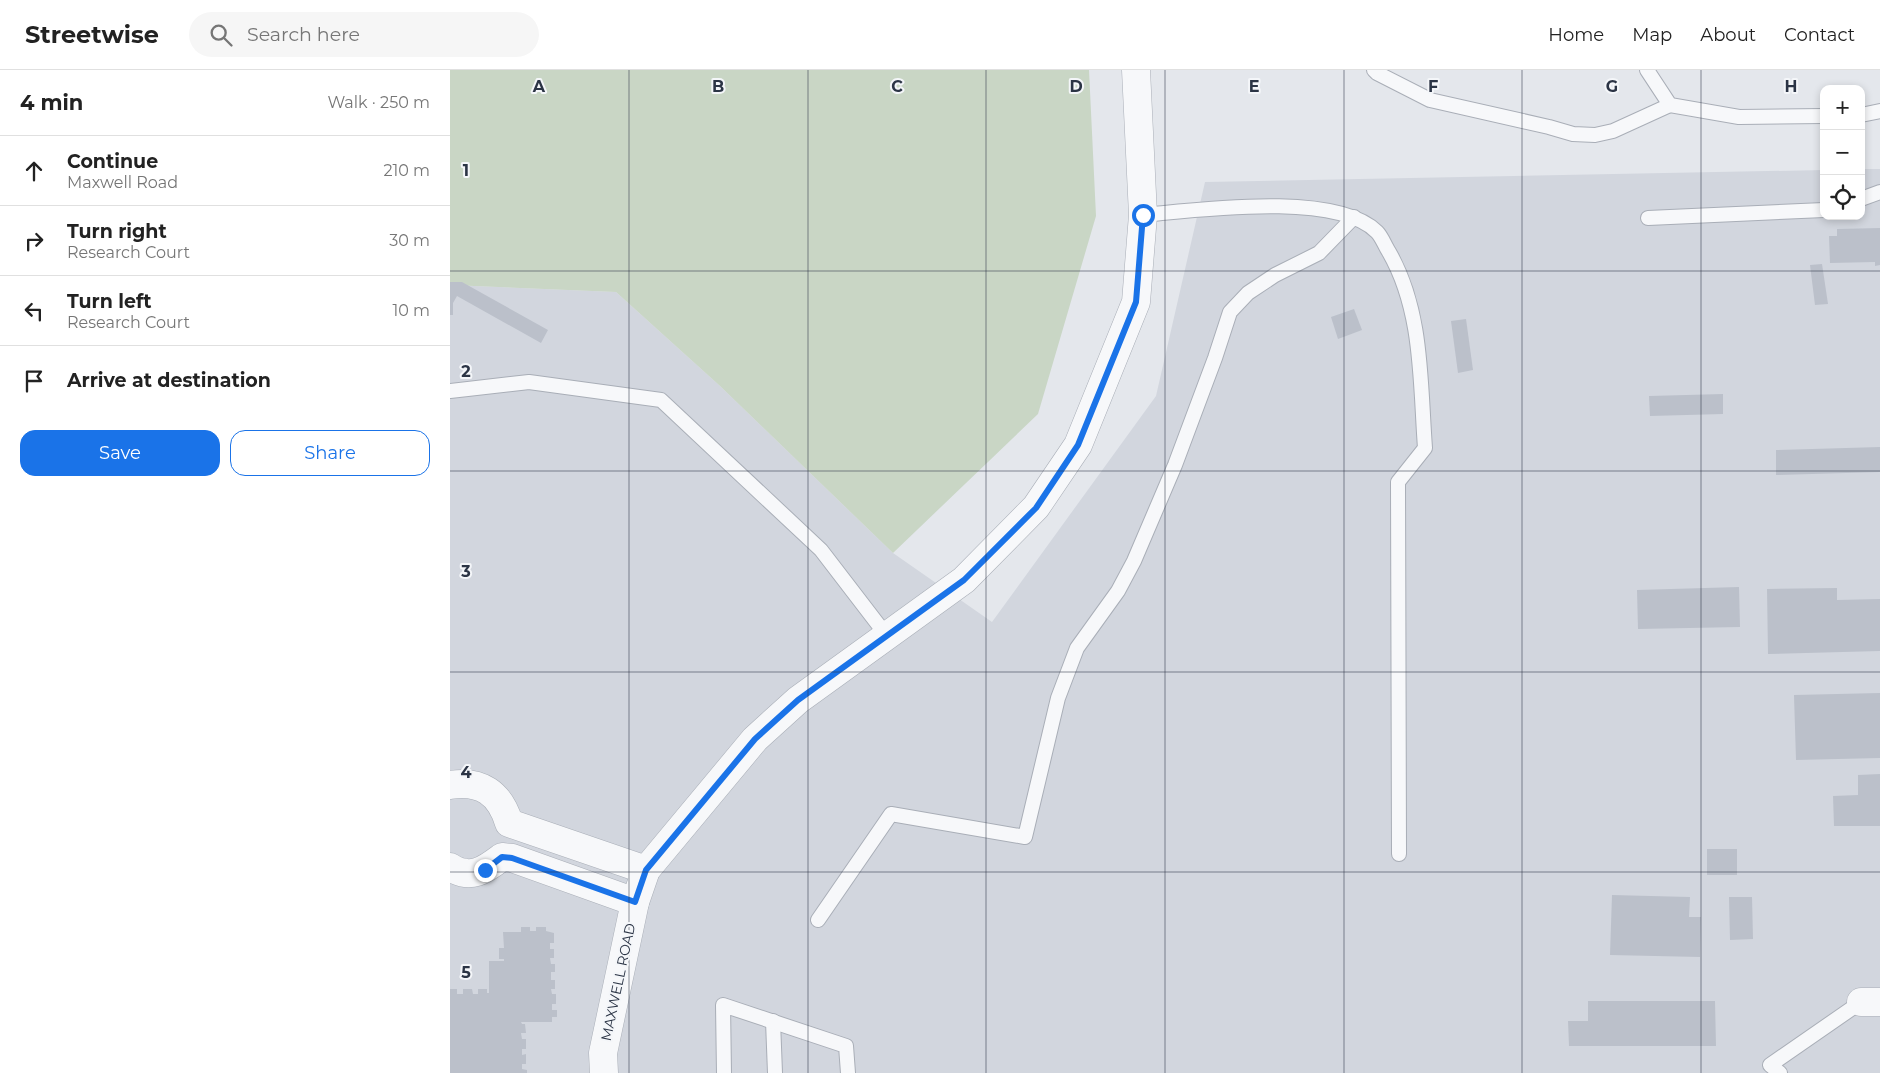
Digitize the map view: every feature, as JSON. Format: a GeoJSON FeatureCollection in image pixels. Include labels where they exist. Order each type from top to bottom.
{"type":"FeatureCollection","features":[{"type":"Feature","properties":{"kind":"street","name":"MAXWELL ROAD"},"geometry":{"type":"LineString","coordinates":[[604,1073],[603,1053],[635,902],[646,870],[755,739],[798,700],[964,580],[1036,508],[1078,445],[1136,302],[1143,215],[1136,70]]}},
{"type":"Feature","properties":{"kind":"street"},"geometry":{"type":"LineString","coordinates":[[450,785],[463,783],[476,785],[488,790],[498,799],[505,810],[509,823],[646,870]]}},
{"type":"Feature","properties":{"kind":"street"},"geometry":{"type":"LineString","coordinates":[[450,867],[456,872],[471,873],[485,870],[502,857],[512,858],[635,902]]}},
{"type":"Feature","properties":{"kind":"lane"},"geometry":{"type":"LineString","coordinates":[[1374,70],[1430,100],[1573,134],[1595,134],[1613,131],[1670,105],[1739,117],[1820,116]]}},
{"type":"Feature","properties":{"kind":"lane"},"geometry":{"type":"LineString","coordinates":[[1647,70],[1670,105]]}},
{"type":"Feature","properties":{"kind":"lane"},"geometry":{"type":"LineString","coordinates":[[1865,113],[1880,111]]}},
{"type":"Feature","properties":{"kind":"lane"},"geometry":{"type":"LineString","coordinates":[[1865,198],[1880,192]]}},
{"type":"Feature","properties":{"kind":"lane"},"geometry":{"type":"LineString","coordinates":[[1143,215],[1274,205],[1354,217],[1377,232],[1394,262],[1411,308],[1418,350],[1424,448],[1398,482],[1399,854]]}},
{"type":"Feature","properties":{"kind":"lane"},"geometry":{"type":"LineString","coordinates":[[1648,218],[1820,210]]}},
{"type":"Feature","properties":{"kind":"lane"},"geometry":{"type":"LineString","coordinates":[[818,920],[891,814],[1025,837],[1058,698],[1077,648],[1118,591],[1134,561],[1176,465],[1230,312],[1248,292],[1268,279],[1319,253],[1354,217]]}},
{"type":"Feature","properties":{"kind":"lane"},"geometry":{"type":"LineString","coordinates":[[450,391],[529,382],[660,400],[821,550],[887,636]]}},
{"type":"Feature","properties":{"kind":"lane"},"geometry":{"type":"LineString","coordinates":[[1780,1073],[1770,1065],[1871,1002]]}},
{"type":"Feature","properties":{"kind":"lane"},"geometry":{"type":"LineString","coordinates":[[724,1073],[723,1005],[846,1046],[848,1073]]}},
{"type":"Feature","properties":{"kind":"lane"},"geometry":{"type":"LineString","coordinates":[[773,1021],[775,1073]]}},
{"type":"Feature","properties":{"kind":"shaded area"},"geometry":{"type":"Polygon","coordinates":[[[1865,169],[1880,169],[1880,1073],[450,1073],[450,285],[616,292],[720,386],[893,553],[992,622],[1156,396],[1205,182],[1820,170],[1820,220],[1865,220],[1865,169]]]}},
{"type":"Feature","properties":{"kind":"green space"},"geometry":{"type":"Polygon","coordinates":[[[450,70],[1089,70],[1096,216],[1038,414],[893,553],[720,386],[616,292],[450,285],[450,70]]]}},
{"type":"Feature","properties":{"kind":"building"},"geometry":{"type":"Polygon","coordinates":[[[1880,228],[1880,265],[1875,266],[1875,262],[1830,263],[1829,236],[1837,236],[1837,229],[1880,228]]]}},
{"type":"Feature","properties":{"kind":"building"},"geometry":{"type":"Polygon","coordinates":[[[1822,264],[1828,304],[1815,305],[1810,265],[1822,264]]]}},
{"type":"Feature","properties":{"kind":"building"},"geometry":{"type":"Polygon","coordinates":[[[450,282],[462,282],[548,330],[541,343],[457,296],[453,303],[453,315],[450,315],[450,282]]]}},
{"type":"Feature","properties":{"kind":"building"},"geometry":{"type":"Polygon","coordinates":[[[1354,309],[1362,330],[1338,339],[1331,317],[1354,309]]]}},
{"type":"Feature","properties":{"kind":"building"},"geometry":{"type":"Polygon","coordinates":[[[1466,319],[1473,370],[1458,373],[1451,321],[1466,319]]]}},
{"type":"Feature","properties":{"kind":"building"},"geometry":{"type":"Polygon","coordinates":[[[1723,394],[1723,414],[1650,416],[1649,396],[1723,394]]]}},
{"type":"Feature","properties":{"kind":"building"},"geometry":{"type":"Polygon","coordinates":[[[1880,447],[1880,472],[1776,475],[1776,450],[1880,447]]]}},
{"type":"Feature","properties":{"kind":"building"},"geometry":{"type":"Polygon","coordinates":[[[1739,587],[1740,627],[1638,629],[1637,590],[1739,587]]]}},
{"type":"Feature","properties":{"kind":"building"},"geometry":{"type":"Polygon","coordinates":[[[1837,588],[1837,600],[1880,599],[1880,651],[1768,654],[1767,589],[1837,588]]]}},
{"type":"Feature","properties":{"kind":"building"},"geometry":{"type":"Polygon","coordinates":[[[1880,693],[1880,758],[1796,760],[1794,695],[1880,693]]]}},
{"type":"Feature","properties":{"kind":"building"},"geometry":{"type":"Polygon","coordinates":[[[1880,774],[1880,826],[1834,826],[1833,796],[1858,795],[1858,775],[1880,774]]]}},
{"type":"Feature","properties":{"kind":"building"},"geometry":{"type":"Polygon","coordinates":[[[1707,849],[1737,849],[1737,875],[1707,875],[1707,849]]]}},
{"type":"Feature","properties":{"kind":"building"},"geometry":{"type":"Polygon","coordinates":[[[1612,895],[1690,897],[1689,917],[1701,917],[1700,957],[1610,955],[1612,895]]]}},
{"type":"Feature","properties":{"kind":"building"},"geometry":{"type":"Polygon","coordinates":[[[1729,897],[1752,897],[1753,939],[1730,940],[1729,897]]]}},
{"type":"Feature","properties":{"kind":"building"},"geometry":{"type":"Polygon","coordinates":[[[521,927],[530,927],[530,931],[536,931],[536,927],[546,927],[546,931],[554,933],[554,943],[550,943],[550,949],[554,949],[554,958],[550,958],[551,964],[555,964],[555,972],[551,972],[551,980],[555,980],[555,989],[551,989],[552,994],[556,994],[556,1004],[552,1004],[552,1010],[557,1010],[557,1017],[552,1017],[552,1022],[521,1022],[525,1024],[526,1033],[521,1033],[522,1039],[526,1039],[526,1049],[522,1049],[522,1055],[526,1054],[526,1064],[522,1064],[522,1069],[527,1070],[527,1073],[450,1073],[450,989],[457,989],[457,994],[463,994],[463,989],[472,989],[473,994],[478,994],[478,989],[487,989],[487,993],[489,993],[489,961],[504,961],[504,959],[499,959],[499,948],[504,948],[503,932],[521,932],[521,927]]]}},
{"type":"Feature","properties":{"kind":"building"},"geometry":{"type":"Polygon","coordinates":[[[1588,1001],[1715,1001],[1716,1046],[1569,1046],[1568,1021],[1588,1021],[1588,1001]]]}},
{"type":"Feature","properties":{"kind":"route"},"geometry":{"type":"LineString","coordinates":[[485,870],[502,857],[512,858],[635,902],[646,870],[755,739],[798,700],[964,580],[1036,508],[1078,445],[1136,302],[1143,215]]}}]}
